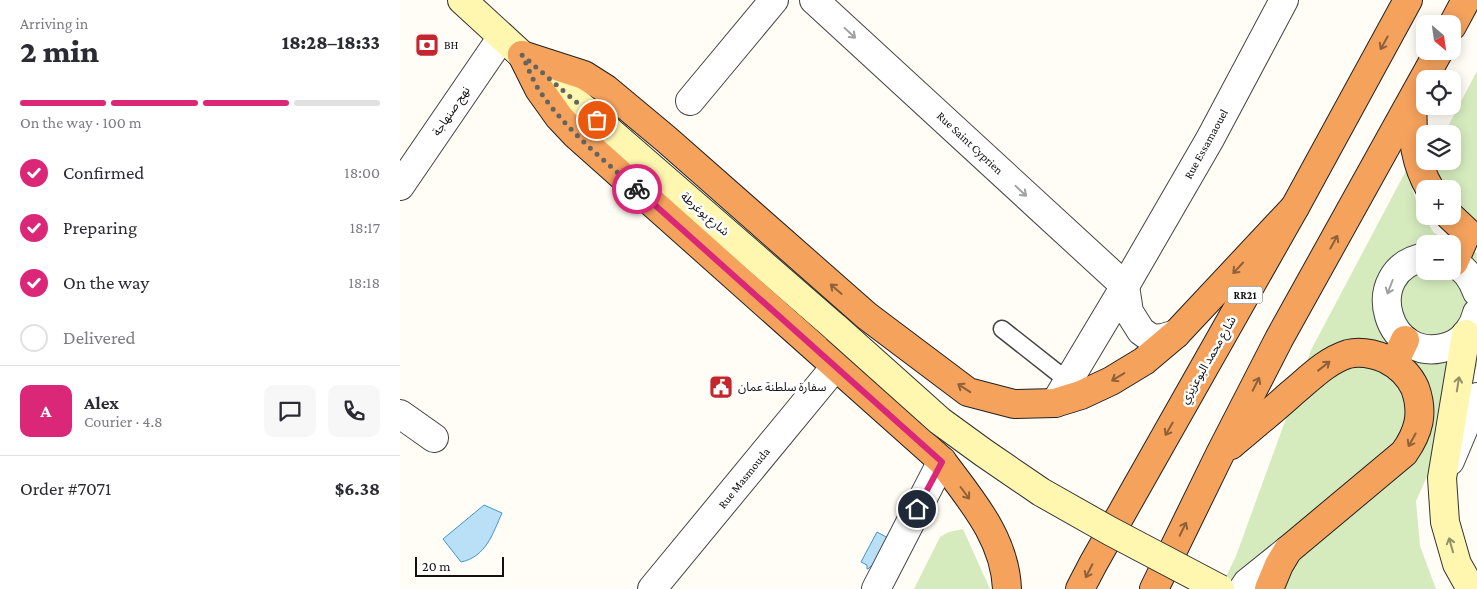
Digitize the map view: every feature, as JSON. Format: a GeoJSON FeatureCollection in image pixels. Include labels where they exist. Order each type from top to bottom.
{"type":"FeatureCollection","features":[{"type":"Feature","properties":{"kind":"highway","name":"شارع محمد البوعزيزي"},"geometry":{"type":"LineString","coordinates":[[1080,589],[1295,207],[1408,0]]}},
{"type":"Feature","properties":{"kind":"highway"},"geometry":{"type":"LineString","coordinates":[[1458,15],[1466,0]]}},
{"type":"Feature","properties":{"kind":"highway"},"geometry":{"type":"LineString","coordinates":[[522,55],[584,75],[606,89],[674,145],[867,316],[968,392],[1014,404],[1061,392],[1080,395],[1111,381],[1144,361],[1176,334],[1295,207]]}},
{"type":"Feature","properties":{"kind":"highway"},"geometry":{"type":"LineString","coordinates":[[522,55],[539,89],[559,117],[575,134],[942,462],[979,510],[1000,551],[1007,589]]}},
{"type":"Feature","properties":{"kind":"highway"},"geometry":{"type":"LineString","coordinates":[[1154,589],[1220,454],[1280,339],[1434,60]]}},
{"type":"Feature","properties":{"kind":"highway"},"geometry":{"type":"LineString","coordinates":[[1413,99],[1413,142],[1418,163],[1426,180]]}},
{"type":"Feature","properties":{"kind":"highway"},"geometry":{"type":"LineString","coordinates":[[1220,454],[1328,362],[1350,354],[1399,352],[1405,373],[1419,399],[1418,428],[1412,441],[1404,453],[1288,550],[1278,565],[1269,589]]}},
{"type":"Feature","properties":{"kind":"main road","name":"شارع يوغرطة"},"geometry":{"type":"LineString","coordinates":[[462,0],[522,55],[940,421],[1041,492],[1220,589]]}},
{"type":"Feature","properties":{"kind":"main road"},"geometry":{"type":"LineString","coordinates":[[1471,589],[1457,564],[1445,522],[1442,478],[1472,323]]}},
{"type":"Feature","properties":{"kind":"street"},"geometry":{"type":"LineString","coordinates":[[690,100],[774,0]]}},
{"type":"Feature","properties":{"kind":"street","name":"Rue Saint Cyprien"},"geometry":{"type":"LineString","coordinates":[[814,0],[1125,286]]}},
{"type":"Feature","properties":{"kind":"street","name":"Rue Essamaouel"},"geometry":{"type":"LineString","coordinates":[[1061,392],[1210,139],[1284,0]]}},
{"type":"Feature","properties":{"kind":"street","name":"نهج صنهاجة"},"geometry":{"type":"LineString","coordinates":[[400,186],[502,37]]}},
{"type":"Feature","properties":{"kind":"street"},"geometry":{"type":"LineString","coordinates":[[1416,260],[1397,273],[1390,284],[1386,296],[1386,309],[1396,332],[1399,352],[1417,346],[1430,349],[1444,348],[1456,343],[1472,323]]}},
{"type":"Feature","properties":{"kind":"street"},"geometry":{"type":"LineString","coordinates":[[1461,267],[1473,280],[1477,292]]}},
{"type":"Feature","properties":{"kind":"street"},"geometry":{"type":"LineString","coordinates":[[1125,286],[1129,312],[1141,331],[1152,339],[1176,334]]}},
{"type":"Feature","properties":{"kind":"street","name":"Rue Masmouda"},"geometry":{"type":"LineString","coordinates":[[652,589],[835,367]]}},
{"type":"Feature","properties":{"kind":"street"},"geometry":{"type":"LineString","coordinates":[[1442,478],[1477,397]]}},
{"type":"Feature","properties":{"kind":"street"},"geometry":{"type":"LineString","coordinates":[[400,414],[434,438]]}},
{"type":"Feature","properties":{"kind":"street"},"geometry":{"type":"LineString","coordinates":[[876,589],[942,462]]}},
{"type":"Feature","properties":{"kind":"street"},"geometry":{"type":"LineString","coordinates":[[1243,589],[1247,583],[1288,550]]}},
{"type":"Feature","properties":{"kind":"lane"},"geometry":{"type":"LineString","coordinates":[[1002,329],[1061,392]]}},
{"type":"Feature","properties":{"kind":"green space"},"geometry":{"type":"Polygon","coordinates":[[[1477,71],[1477,221],[1471,220],[1461,212],[1461,180],[1436,180],[1437,170],[1461,170],[1461,125],[1449,125],[1454,115],[1461,115],[1461,102],[1477,71]]]}},
{"type":"Feature","properties":{"kind":"green space"},"geometry":{"type":"Polygon","coordinates":[[[1409,165],[1412,188],[1416,200],[1416,225],[1429,225],[1434,233],[1438,235],[1416,235],[1416,280],[1461,280],[1461,246],[1477,253],[1477,366],[1416,501],[1420,546],[1436,589],[1220,589],[1236,556],[1311,350],[1409,165]]]}},
{"type":"Feature","properties":{"kind":"green space"},"geometry":{"type":"Polygon","coordinates":[[[963,529],[990,589],[914,589],[940,537],[949,532],[963,529]]]}},
{"type":"Feature","properties":{"kind":"water"},"geometry":{"type":"Polygon","coordinates":[[[484,505],[502,513],[492,536],[483,550],[470,559],[461,562],[443,539],[484,505]]]}},
{"type":"Feature","properties":{"kind":"water"},"geometry":{"type":"Polygon","coordinates":[[[877,532],[890,539],[875,568],[871,566],[867,569],[867,565],[861,562],[877,532]]]}},
{"type":"Feature","properties":{"kind":"way so far"},"geometry":{"type":"LineString","coordinates":[[597,120],[522,55],[539,89],[559,117],[575,134],[637,189]]}},
{"type":"Feature","properties":{"kind":"place","name":"BH"},"geometry":{"type":"Point","coordinates":[427,45]}},
{"type":"Feature","properties":{"kind":"place","name":"سفارة سلطنة عمان"},"geometry":{"type":"Point","coordinates":[721,387]}},
{"type":"Feature","properties":{"kind":"route"},"geometry":{"type":"LineString","coordinates":[[637,189],[942,462],[917,509]]}}]}
